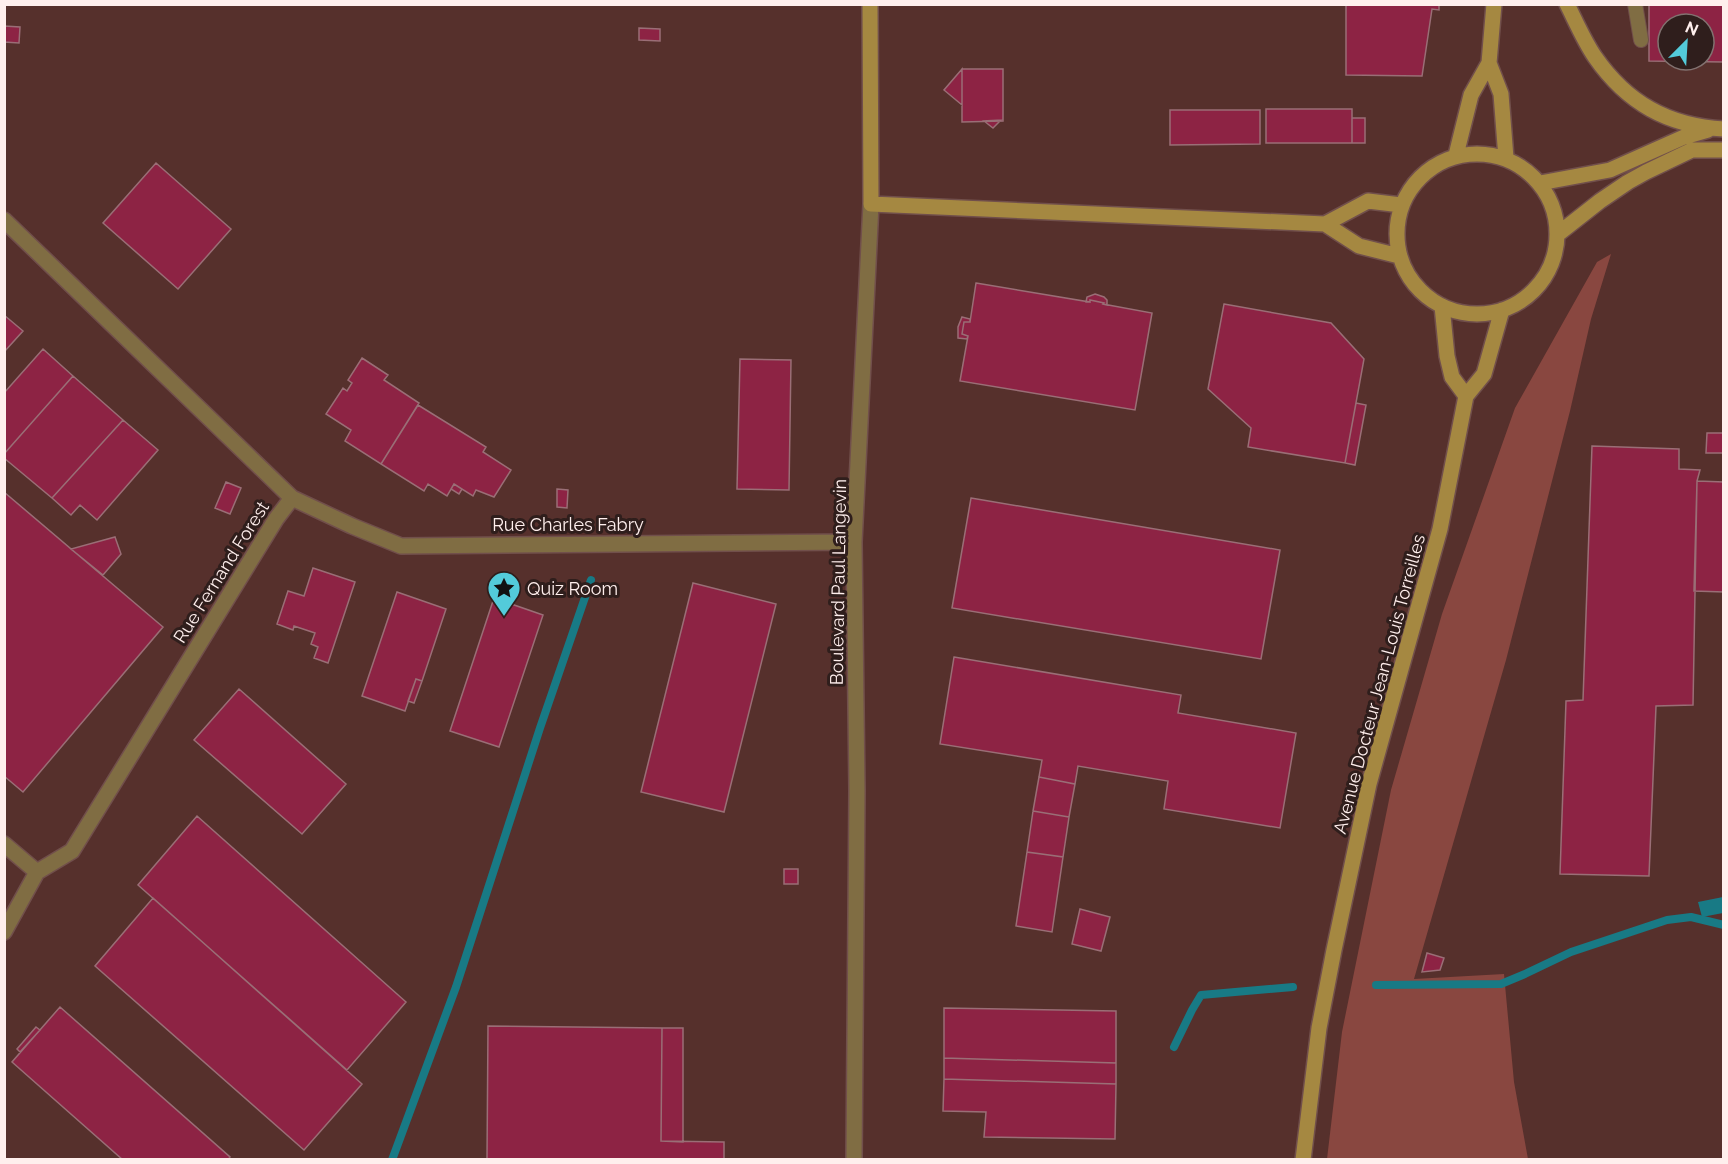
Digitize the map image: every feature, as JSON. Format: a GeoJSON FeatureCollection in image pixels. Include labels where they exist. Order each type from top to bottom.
{"type":"FeatureCollection","features":[{"type":"Feature","properties":{"kind":"main road","name":"Boulevard Paul Langevin"},"geometry":{"type":"LineString","coordinates":[[870,4],[871,204]]}},
{"type":"Feature","properties":{"kind":"main road"},"geometry":{"type":"LineString","coordinates":[[1456,155],[1471,95],[1489,63],[1494,4]]}},
{"type":"Feature","properties":{"kind":"main road"},"geometry":{"type":"LineString","coordinates":[[1567,4],[1594,56],[1626,94],[1648,109],[1673,119],[1719,129]]}},
{"type":"Feature","properties":{"kind":"main road"},"geometry":{"type":"LineString","coordinates":[[1489,63],[1501,94],[1506,158]]}},
{"type":"Feature","properties":{"kind":"main road"},"geometry":{"type":"LineString","coordinates":[[1540,183],[1610,170],[1684,137],[1719,129]]}},
{"type":"Feature","properties":{"kind":"main road"},"geometry":{"type":"LineString","coordinates":[[1558,234],[1600,201],[1646,172],[1692,150],[1724,150]]}},
{"type":"Feature","properties":{"kind":"main road"},"geometry":{"type":"LineString","coordinates":[[1481,153],[1506,158],[1524,168],[1540,183],[1553,207],[1558,234],[1554,260],[1542,282],[1525,299],[1502,310],[1482,314],[1461,313],[1442,306],[1423,294],[1408,276],[1399,256],[1396,230],[1401,204],[1410,188],[1438,162],[1456,155],[1481,153]]}},
{"type":"Feature","properties":{"kind":"main road"},"geometry":{"type":"LineString","coordinates":[[1325,224],[1368,201],[1401,204]]}},
{"type":"Feature","properties":{"kind":"main road"},"geometry":{"type":"LineString","coordinates":[[871,204],[1325,224],[1359,246],[1399,256]]}},
{"type":"Feature","properties":{"kind":"main road"},"geometry":{"type":"LineString","coordinates":[[1442,306],[1447,356],[1452,377],[1466,396]]}},
{"type":"Feature","properties":{"kind":"main road","name":"Avenue Docteur Jean-Louis Torreilles"},"geometry":{"type":"LineString","coordinates":[[1303,1160],[1319,1028],[1369,784],[1440,529],[1466,396],[1484,374],[1502,310]]}},
{"type":"Feature","properties":{"kind":"street","name":"Boulevard Paul Langevin"},"geometry":{"type":"LineString","coordinates":[[854,1160],[857,791],[854,542],[871,204]]}},
{"type":"Feature","properties":{"kind":"street","name":"Rue Fernand Forest"},"geometry":{"type":"LineString","coordinates":[[4,220],[292,498],[276,519],[72,851],[37,872]]}},
{"type":"Feature","properties":{"kind":"street","name":"Rue Charles Fabry"},"geometry":{"type":"LineString","coordinates":[[292,498],[402,546],[854,542]]}},
{"type":"Feature","properties":{"kind":"street"},"geometry":{"type":"LineString","coordinates":[[4,844],[37,872],[4,932]]}},
{"type":"Feature","properties":{"kind":"lane"},"geometry":{"type":"LineString","coordinates":[[1635,4],[1641,40]]}},
{"type":"Feature","properties":{"kind":"shaded area"},"geometry":{"type":"Polygon","coordinates":[[[1611,254],[1591,319],[1570,411],[1506,660],[1414,979],[1504,974],[1514,1082],[1528,1159],[1327,1159],[1342,1032],[1391,790],[1442,614],[1515,408],[1597,262],[1611,254]]]}},
{"type":"Feature","properties":{"kind":"water"},"geometry":{"type":"Polygon","coordinates":[[[1723,897],[1723,913],[1702,917],[1698,902],[1723,897]]]}},
{"type":"Feature","properties":{"kind":"building"},"geometry":{"type":"Polygon","coordinates":[[[1346,4],[1439,4],[1439,10],[1432,9],[1422,76],[1346,75],[1346,4]]]}},
{"type":"Feature","properties":{"kind":"building"},"geometry":{"type":"Polygon","coordinates":[[[1649,4],[1724,4],[1724,62],[1716,62],[1716,12],[1656,12],[1656,61],[1649,61],[1649,4]]]}},
{"type":"Feature","properties":{"kind":"building"},"geometry":{"type":"Polygon","coordinates":[[[4,26],[20,27],[19,43],[4,42],[4,26]]]}},
{"type":"Feature","properties":{"kind":"building"},"geometry":{"type":"Polygon","coordinates":[[[639,28],[660,29],[660,41],[639,40],[639,28]]]}},
{"type":"Feature","properties":{"kind":"building"},"geometry":{"type":"Polygon","coordinates":[[[962,69],[1003,69],[1003,121],[962,122],[962,69]]]}},
{"type":"Feature","properties":{"kind":"building"},"geometry":{"type":"Polygon","coordinates":[[[962,69],[962,105],[944,90],[962,69]]]}},
{"type":"Feature","properties":{"kind":"building"},"geometry":{"type":"Polygon","coordinates":[[[1266,109],[1352,109],[1352,143],[1266,143],[1266,109]]]}},
{"type":"Feature","properties":{"kind":"building"},"geometry":{"type":"Polygon","coordinates":[[[1170,110],[1260,110],[1260,144],[1170,145],[1170,110]]]}},
{"type":"Feature","properties":{"kind":"building"},"geometry":{"type":"Polygon","coordinates":[[[1352,118],[1365,118],[1365,143],[1352,143],[1352,118]]]}},
{"type":"Feature","properties":{"kind":"building"},"geometry":{"type":"Polygon","coordinates":[[[1001,120],[993,128],[984,121],[1001,120]]]}},
{"type":"Feature","properties":{"kind":"building"},"geometry":{"type":"Polygon","coordinates":[[[156,163],[231,229],[178,289],[103,223],[156,163]]]}},
{"type":"Feature","properties":{"kind":"building"},"geometry":{"type":"Polygon","coordinates":[[[976,283],[1090,302],[1090,300],[1152,313],[1135,410],[960,381],[968,336],[962,334],[964,322],[970,322],[976,283]]]}},
{"type":"Feature","properties":{"kind":"building"},"geometry":{"type":"Polygon","coordinates":[[[1095,294],[1104,297],[1107,305],[1090,300],[1086,302],[1087,297],[1095,294]]]}},
{"type":"Feature","properties":{"kind":"building"},"geometry":{"type":"Polygon","coordinates":[[[1224,304],[1331,323],[1364,359],[1345,463],[1248,447],[1251,428],[1208,389],[1224,304]]]}},
{"type":"Feature","properties":{"kind":"building"},"geometry":{"type":"Polygon","coordinates":[[[4,315],[23,331],[4,352],[4,315]]]}},
{"type":"Feature","properties":{"kind":"building"},"geometry":{"type":"Polygon","coordinates":[[[962,317],[970,319],[970,322],[964,322],[962,334],[968,336],[967,339],[958,338],[958,327],[962,317]]]}},
{"type":"Feature","properties":{"kind":"building"},"geometry":{"type":"Polygon","coordinates":[[[43,349],[73,376],[4,454],[4,393],[43,349]]]}},
{"type":"Feature","properties":{"kind":"building"},"geometry":{"type":"Polygon","coordinates":[[[362,358],[388,375],[384,380],[419,403],[381,464],[345,441],[351,430],[326,414],[343,388],[347,391],[352,383],[348,380],[362,358]]]}},
{"type":"Feature","properties":{"kind":"building"},"geometry":{"type":"Polygon","coordinates":[[[740,359],[791,360],[789,490],[737,489],[740,359]]]}},
{"type":"Feature","properties":{"kind":"building"},"geometry":{"type":"Polygon","coordinates":[[[73,376],[123,420],[52,498],[4,458],[4,454],[73,376]]]}},
{"type":"Feature","properties":{"kind":"building"},"geometry":{"type":"Polygon","coordinates":[[[1356,403],[1366,405],[1355,465],[1345,463],[1356,403]]]}},
{"type":"Feature","properties":{"kind":"building"},"geometry":{"type":"Polygon","coordinates":[[[418,405],[486,447],[483,452],[511,470],[494,497],[476,490],[473,496],[454,484],[447,496],[428,484],[424,491],[381,464],[418,405]]]}},
{"type":"Feature","properties":{"kind":"building"},"geometry":{"type":"Polygon","coordinates":[[[123,420],[158,450],[97,520],[80,505],[71,515],[52,498],[123,420]]]}},
{"type":"Feature","properties":{"kind":"building"},"geometry":{"type":"Polygon","coordinates":[[[1707,433],[1724,433],[1724,453],[1706,453],[1707,433]]]}},
{"type":"Feature","properties":{"kind":"building"},"geometry":{"type":"Polygon","coordinates":[[[1592,446],[1679,449],[1679,469],[1700,470],[1697,481],[1693,705],[1656,706],[1649,876],[1560,874],[1566,701],[1583,700],[1592,446]]]}},
{"type":"Feature","properties":{"kind":"building"},"geometry":{"type":"Polygon","coordinates":[[[1697,481],[1724,482],[1724,592],[1694,591],[1697,481]]]}},
{"type":"Feature","properties":{"kind":"building"},"geometry":{"type":"Polygon","coordinates":[[[226,482],[241,488],[230,514],[215,508],[226,482]]]}},
{"type":"Feature","properties":{"kind":"building"},"geometry":{"type":"Polygon","coordinates":[[[454,484],[462,489],[459,494],[451,489],[454,484]]]}},
{"type":"Feature","properties":{"kind":"building"},"geometry":{"type":"Polygon","coordinates":[[[557,489],[568,490],[567,508],[557,507],[557,489]]]}},
{"type":"Feature","properties":{"kind":"building"},"geometry":{"type":"Polygon","coordinates":[[[4,492],[163,627],[23,792],[4,776],[4,492]]]}},
{"type":"Feature","properties":{"kind":"building"},"geometry":{"type":"Polygon","coordinates":[[[971,498],[1280,550],[1261,659],[952,608],[971,498]]]}},
{"type":"Feature","properties":{"kind":"building"},"geometry":{"type":"Polygon","coordinates":[[[115,537],[121,554],[103,575],[71,549],[115,537]]]}},
{"type":"Feature","properties":{"kind":"building"},"geometry":{"type":"Polygon","coordinates":[[[313,568],[355,582],[328,663],[314,658],[318,647],[311,644],[315,633],[294,626],[293,630],[277,624],[288,591],[304,596],[313,568]]]}},
{"type":"Feature","properties":{"kind":"building"},"geometry":{"type":"Polygon","coordinates":[[[693,583],[776,604],[724,812],[641,792],[693,583]]]}},
{"type":"Feature","properties":{"kind":"building"},"geometry":{"type":"Polygon","coordinates":[[[397,592],[446,609],[422,681],[416,679],[405,711],[362,696],[397,592]]]}},
{"type":"Feature","properties":{"kind":"building"},"geometry":{"type":"Polygon","coordinates":[[[494,598],[543,615],[499,747],[450,731],[494,598]]]}},
{"type":"Feature","properties":{"kind":"building"},"geometry":{"type":"Polygon","coordinates":[[[954,657],[1181,695],[1178,713],[1296,733],[1280,828],[1164,809],[1168,781],[1078,766],[1075,784],[1039,777],[1042,760],[940,744],[954,657]]]}},
{"type":"Feature","properties":{"kind":"building"},"geometry":{"type":"Polygon","coordinates":[[[416,679],[422,681],[414,703],[408,701],[416,679]]]}},
{"type":"Feature","properties":{"kind":"building"},"geometry":{"type":"Polygon","coordinates":[[[239,689],[346,784],[302,834],[194,740],[239,689]]]}},
{"type":"Feature","properties":{"kind":"building"},"geometry":{"type":"Polygon","coordinates":[[[1039,777],[1075,784],[1069,817],[1033,811],[1039,777]]]}},
{"type":"Feature","properties":{"kind":"building"},"geometry":{"type":"Polygon","coordinates":[[[1033,811],[1069,817],[1063,857],[1027,852],[1033,811]]]}},
{"type":"Feature","properties":{"kind":"building"},"geometry":{"type":"Polygon","coordinates":[[[197,816],[406,1002],[347,1070],[138,885],[197,816]]]}},
{"type":"Feature","properties":{"kind":"building"},"geometry":{"type":"Polygon","coordinates":[[[1027,852],[1063,857],[1052,932],[1016,926],[1027,852]]]}},
{"type":"Feature","properties":{"kind":"building"},"geometry":{"type":"Polygon","coordinates":[[[784,869],[798,869],[798,884],[784,884],[784,869]]]}},
{"type":"Feature","properties":{"kind":"building"},"geometry":{"type":"Polygon","coordinates":[[[153,898],[362,1084],[304,1150],[95,966],[153,898]]]}},
{"type":"Feature","properties":{"kind":"building"},"geometry":{"type":"Polygon","coordinates":[[[1080,909],[1110,917],[1101,951],[1072,944],[1080,909]]]}},
{"type":"Feature","properties":{"kind":"building"},"geometry":{"type":"Polygon","coordinates":[[[1427,953],[1444,958],[1440,970],[1422,972],[1427,953]]]}},
{"type":"Feature","properties":{"kind":"building"},"geometry":{"type":"Polygon","coordinates":[[[60,1007],[230,1157],[228,1160],[123,1160],[12,1062],[60,1007]]]}},
{"type":"Feature","properties":{"kind":"building"},"geometry":{"type":"Polygon","coordinates":[[[944,1008],[1116,1011],[1116,1063],[944,1058],[944,1008]]]}},
{"type":"Feature","properties":{"kind":"building"},"geometry":{"type":"Polygon","coordinates":[[[488,1026],[662,1028],[661,1141],[724,1142],[724,1160],[487,1160],[488,1026]]]}},
{"type":"Feature","properties":{"kind":"building"},"geometry":{"type":"Polygon","coordinates":[[[36,1027],[40,1030],[20,1052],[17,1049],[36,1027]]]}},
{"type":"Feature","properties":{"kind":"building"},"geometry":{"type":"Polygon","coordinates":[[[662,1028],[683,1028],[683,1142],[661,1141],[662,1028]]]}},
{"type":"Feature","properties":{"kind":"building"},"geometry":{"type":"Polygon","coordinates":[[[944,1058],[1116,1063],[1116,1084],[944,1079],[944,1058]]]}},
{"type":"Feature","properties":{"kind":"building"},"geometry":{"type":"Polygon","coordinates":[[[944,1079],[1116,1084],[1115,1139],[984,1137],[986,1112],[943,1111],[944,1079]]]}},
{"type":"Feature","properties":{"kind":"waterway"},"geometry":{"type":"LineString","coordinates":[[392,1160],[456,987],[540,728],[591,580]]}},
{"type":"Feature","properties":{"kind":"waterway"},"geometry":{"type":"LineString","coordinates":[[1376,985],[1501,984],[1571,952],[1667,920],[1691,917],[1724,925]]}},
{"type":"Feature","properties":{"kind":"waterway"},"geometry":{"type":"LineString","coordinates":[[1174,1047],[1201,995],[1293,987]]}},
{"type":"Feature","properties":{"kind":"place","name":"Quiz Room"},"geometry":{"type":"Point","coordinates":[504,617]}}]}
